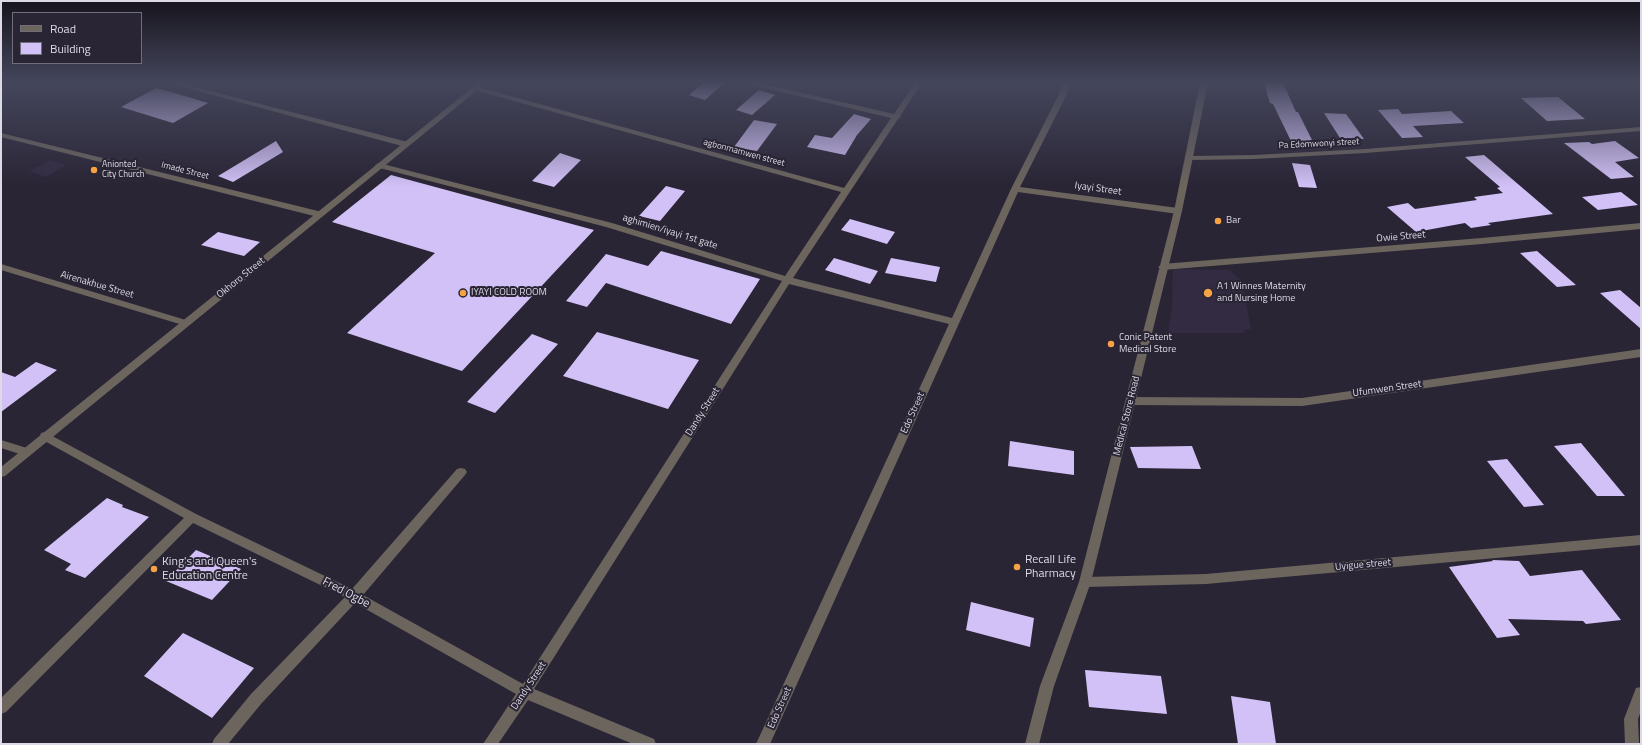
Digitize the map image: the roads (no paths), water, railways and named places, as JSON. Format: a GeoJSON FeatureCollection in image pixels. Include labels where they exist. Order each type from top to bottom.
{"type":"FeatureCollection","features":[{"type":"Feature","properties":{"kind":"street"},"geometry":{"type":"LineString","coordinates":[[305,118],[405,144]]}},
{"type":"Feature","properties":{"kind":"street","name":"Okhoro Street"},"geometry":{"type":"LineString","coordinates":[[1,473],[438,118]]}},
{"type":"Feature","properties":{"kind":"street","name":"agbonmamwen street"},"geometry":{"type":"LineString","coordinates":[[579,118],[845,191]]}},
{"type":"Feature","properties":{"kind":"street","name":"Dandy Street"},"geometry":{"type":"LineString","coordinates":[[490,744],[525,692],[787,280],[845,191],[896,118]]}},
{"type":"Feature","properties":{"kind":"street","name":"Edo Street"},"geometry":{"type":"LineString","coordinates":[[763,744],[1015,189],[1051,118]]}},
{"type":"Feature","properties":{"kind":"street","name":"Medical Store Road"},"geometry":{"type":"LineString","coordinates":[[1032,744],[1047,686],[1085,582],[1131,401],[1162,267],[1178,211],[1198,118]]}},
{"type":"Feature","properties":{"kind":"street","name":"Pa Edomwonyi street"},"geometry":{"type":"LineString","coordinates":[[1190,158],[1365,151],[1641,129]]}},
{"type":"Feature","properties":{"kind":"street","name":"Imade Street"},"geometry":{"type":"LineString","coordinates":[[1,135],[318,214]]}},
{"type":"Feature","properties":{"kind":"street","name":"aghimien/iyayi 1st gate"},"geometry":{"type":"LineString","coordinates":[[379,165],[609,225],[787,280],[954,322]]}},
{"type":"Feature","properties":{"kind":"street","name":"Iyayi Street"},"geometry":{"type":"LineString","coordinates":[[1015,189],[1178,211]]}},
{"type":"Feature","properties":{"kind":"street","name":"Owie Street"},"geometry":{"type":"LineString","coordinates":[[1162,267],[1482,242],[1641,226]]}},
{"type":"Feature","properties":{"kind":"street","name":"Airenakhue Street"},"geometry":{"type":"LineString","coordinates":[[1,267],[186,323]]}},
{"type":"Feature","properties":{"kind":"street","name":"Ufumwen Street"},"geometry":{"type":"LineString","coordinates":[[1131,401],[1302,402],[1641,353]]}},
{"type":"Feature","properties":{"kind":"street","name":"Fred Ogbe"},"geometry":{"type":"LineString","coordinates":[[45,436],[192,517],[354,596],[525,692],[649,744]]}},
{"type":"Feature","properties":{"kind":"street"},"geometry":{"type":"LineString","coordinates":[[1,444],[26,452]]}},
{"type":"Feature","properties":{"kind":"street"},"geometry":{"type":"LineString","coordinates":[[219,744],[256,699],[354,596],[461,472]]}},
{"type":"Feature","properties":{"kind":"street"},"geometry":{"type":"LineString","coordinates":[[1,707],[192,517]]}},
{"type":"Feature","properties":{"kind":"street","name":"Uyigue street"},"geometry":{"type":"LineString","coordinates":[[1085,582],[1206,579],[1641,540]]}},
{"type":"Feature","properties":{"kind":"street"},"geometry":{"type":"LineString","coordinates":[[1632,744],[1631,719],[1641,692]]}},
{"type":"Feature","properties":{"kind":"place","name":"Anionted City Church"},"geometry":{"type":"Point","coordinates":[94,170]}},
{"type":"Feature","properties":{"kind":"place","name":"Bar"},"geometry":{"type":"Point","coordinates":[1218,221]}},
{"type":"Feature","properties":{"kind":"place","name":"IYAYI COLD ROOM"},"geometry":{"type":"Point","coordinates":[463,293]}},
{"type":"Feature","properties":{"kind":"place","name":"A1 Winnes Maternity and Nursing Home"},"geometry":{"type":"Point","coordinates":[1208,293]}},
{"type":"Feature","properties":{"kind":"place","name":"Conic Patent Medical Store"},"geometry":{"type":"Point","coordinates":[1111,344]}},
{"type":"Feature","properties":{"kind":"place","name":"Recall Life Pharmacy"},"geometry":{"type":"Point","coordinates":[1017,567]}},
{"type":"Feature","properties":{"kind":"place","name":"King's and Queen's Education Centre"},"geometry":{"type":"Point","coordinates":[154,569]}}]}
